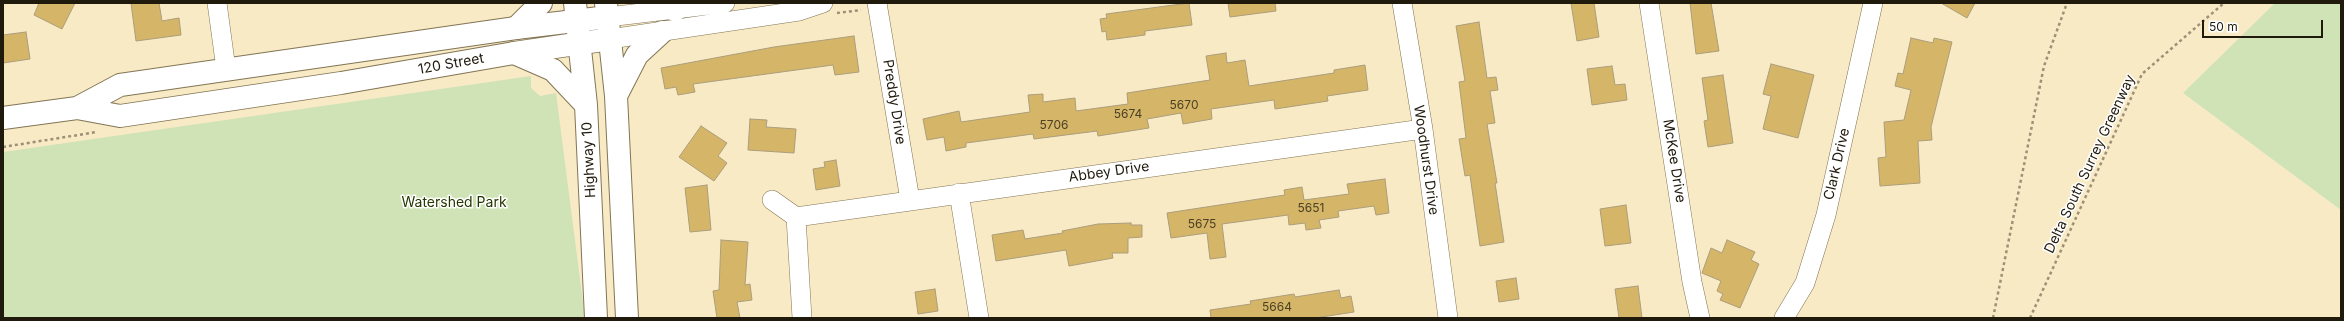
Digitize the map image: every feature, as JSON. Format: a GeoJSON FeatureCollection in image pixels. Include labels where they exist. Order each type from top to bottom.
{"type":"FeatureCollection","features":[{"type":"Feature","properties":{"kind":"main road"},"geometry":{"type":"LineString","coordinates":[[516,28],[541,3]]}},
{"type":"Feature","properties":{"kind":"main road","name":"120 Street"},"geometry":{"type":"LineString","coordinates":[[77,108],[120,85],[516,28],[576,12],[607,10]]}},
{"type":"Feature","properties":{"kind":"main road"},"geometry":{"type":"LineString","coordinates":[[607,10],[616,96],[627,318]]}},
{"type":"Feature","properties":{"kind":"main road","name":"Highway 10"},"geometry":{"type":"LineString","coordinates":[[576,12],[586,105],[596,318]]}},
{"type":"Feature","properties":{"kind":"main road"},"geometry":{"type":"LineString","coordinates":[[616,96],[637,55],[662,32]]}},
{"type":"Feature","properties":{"kind":"main road","name":"120 Street"},"geometry":{"type":"LineString","coordinates":[[3,118],[77,108],[120,116],[341,84],[514,53],[610,39]]}},
{"type":"Feature","properties":{"kind":"main road"},"geometry":{"type":"LineString","coordinates":[[514,53],[553,70],[586,105]]}},
{"type":"Feature","properties":{"kind":"street"},"geometry":{"type":"LineString","coordinates":[[217,3],[226,69]]}},
{"type":"Feature","properties":{"kind":"street","name":"120 Street"},"geometry":{"type":"LineString","coordinates":[[607,10],[725,3]]}},
{"type":"Feature","properties":{"kind":"street","name":"120 Street"},"geometry":{"type":"LineString","coordinates":[[610,39],[799,11],[823,3]]}},
{"type":"Feature","properties":{"kind":"street","name":"Preddy Drive"},"geometry":{"type":"LineString","coordinates":[[877,3],[910,200]]}},
{"type":"Feature","properties":{"kind":"street","name":"Woodhurst Drive"},"geometry":{"type":"LineString","coordinates":[[1402,3],[1423,129],[1448,318]]}},
{"type":"Feature","properties":{"kind":"street","name":"McKee Drive"},"geometry":{"type":"LineString","coordinates":[[1649,3],[1692,282],[1700,318]]}},
{"type":"Feature","properties":{"kind":"street","name":"Clark Drive"},"geometry":{"type":"LineString","coordinates":[[1784,318],[1805,283],[1826,215],[1873,3]]}},
{"type":"Feature","properties":{"kind":"street","name":"Abbey Drive"},"geometry":{"type":"LineString","coordinates":[[796,217],[1423,129]]}},
{"type":"Feature","properties":{"kind":"street"},"geometry":{"type":"LineString","coordinates":[[959,193],[979,318]]}},
{"type":"Feature","properties":{"kind":"street"},"geometry":{"type":"LineString","coordinates":[[772,200],[796,217],[802,318]]}},
{"type":"Feature","properties":{"kind":"path"},"geometry":{"type":"LineString","coordinates":[[1994,318],[2044,66],[2067,3]]}},
{"type":"Feature","properties":{"kind":"path","name":"Delta South Surrey Greenway"},"geometry":{"type":"LineString","coordinates":[[2030,318],[2142,74],[2224,3]]}},
{"type":"Feature","properties":{"kind":"green space"},"geometry":{"type":"Polygon","coordinates":[[[2275,3],[2341,3],[2341,210],[2183,93],[2275,3]]]}},
{"type":"Feature","properties":{"kind":"green space","name":"Watershed Park"},"geometry":{"type":"Polygon","coordinates":[[[531,76],[531,88],[540,96],[556,93],[585,318],[3,318],[3,152],[531,76]]]}},
{"type":"Feature","properties":{"kind":"building"},"geometry":{"type":"Polygon","coordinates":[[[39,3],[75,3],[62,29],[34,15],[39,3]]]}},
{"type":"Feature","properties":{"kind":"building"},"geometry":{"type":"Polygon","coordinates":[[[131,3],[159,3],[162,21],[179,18],[181,35],[136,41],[131,3]]]}},
{"type":"Feature","properties":{"kind":"building"},"geometry":{"type":"Polygon","coordinates":[[[1189,3],[1192,25],[1145,31],[1145,35],[1107,40],[1106,31],[1102,32],[1100,19],[1107,18],[1106,14],[1189,3]]]}},
{"type":"Feature","properties":{"kind":"building"},"geometry":{"type":"Polygon","coordinates":[[[1228,3],[1275,3],[1276,11],[1230,17],[1228,3]]]}},
{"type":"Feature","properties":{"kind":"building"},"geometry":{"type":"Polygon","coordinates":[[[1571,3],[1594,3],[1599,37],[1577,41],[1571,3]]]}},
{"type":"Feature","properties":{"kind":"building"},"geometry":{"type":"Polygon","coordinates":[[[1690,3],[1711,3],[1719,51],[1696,54],[1690,3]]]}},
{"type":"Feature","properties":{"kind":"building"},"geometry":{"type":"Polygon","coordinates":[[[1941,3],[1975,3],[1967,18],[1941,3]]]}},
{"type":"Feature","properties":{"kind":"building"},"geometry":{"type":"Polygon","coordinates":[[[1479,22],[1487,78],[1496,77],[1498,90],[1490,91],[1495,123],[1487,124],[1497,183],[1495,183],[1504,242],[1480,246],[1470,175],[1465,176],[1459,139],[1466,138],[1459,82],[1465,81],[1456,26],[1479,22]]]}},
{"type":"Feature","properties":{"kind":"building"},"geometry":{"type":"Polygon","coordinates":[[[26,32],[30,59],[3,63],[3,35],[26,32]]]}},
{"type":"Feature","properties":{"kind":"building"},"geometry":{"type":"Polygon","coordinates":[[[854,36],[859,72],[835,75],[833,65],[693,84],[695,92],[678,95],[676,87],[665,89],[661,68],[774,47],[854,36]]]}},
{"type":"Feature","properties":{"kind":"building"},"geometry":{"type":"Polygon","coordinates":[[[1911,38],[1933,43],[1934,38],[1952,42],[1931,127],[1932,140],[1918,141],[1920,183],[1880,186],[1878,158],[1886,157],[1884,122],[1904,120],[1911,90],[1895,86],[1898,73],[1903,74],[1911,38]]]}},
{"type":"Feature","properties":{"kind":"building"},"geometry":{"type":"Polygon","coordinates":[[[1226,53],[1227,63],[1245,60],[1249,86],[1334,73],[1334,70],[1365,65],[1368,90],[1327,96],[1328,101],[1275,109],[1274,100],[1211,109],[1212,119],[1183,124],[1181,113],[1147,119],[1149,128],[1098,136],[1097,131],[1034,139],[1033,134],[966,143],[966,147],[946,151],[944,137],[927,140],[923,119],[959,111],[961,122],[1030,112],[1028,95],[1043,94],[1043,102],[1075,98],[1076,111],[1128,104],[1127,93],[1210,80],[1206,56],[1226,53]]]}},
{"type":"Feature","properties":{"kind":"building"},"geometry":{"type":"Polygon","coordinates":[[[1771,64],[1814,75],[1798,138],[1763,129],[1771,96],[1763,94],[1771,64]]]}},
{"type":"Feature","properties":{"kind":"building"},"geometry":{"type":"Polygon","coordinates":[[[1612,66],[1615,85],[1625,84],[1627,100],[1592,105],[1587,69],[1612,66]]]}},
{"type":"Feature","properties":{"kind":"building"},"geometry":{"type":"Polygon","coordinates":[[[1723,75],[1733,143],[1708,147],[1704,121],[1708,120],[1702,78],[1723,75]]]}},
{"type":"Feature","properties":{"kind":"building"},"geometry":{"type":"Polygon","coordinates":[[[750,119],[767,120],[766,127],[796,129],[794,153],[748,150],[750,119]]]}},
{"type":"Feature","properties":{"kind":"building"},"geometry":{"type":"Polygon","coordinates":[[[701,126],[727,143],[718,156],[727,163],[714,181],[679,157],[701,126]]]}},
{"type":"Feature","properties":{"kind":"building"},"geometry":{"type":"Polygon","coordinates":[[[836,160],[840,186],[816,190],[813,169],[825,167],[824,162],[836,160]]]}},
{"type":"Feature","properties":{"kind":"building"},"geometry":{"type":"Polygon","coordinates":[[[1385,179],[1389,213],[1376,215],[1374,206],[1338,211],[1339,217],[1319,220],[1321,228],[1306,230],[1305,223],[1289,225],[1288,215],[1222,224],[1226,257],[1210,259],[1207,233],[1171,238],[1167,213],[1285,195],[1284,190],[1302,187],[1304,200],[1349,194],[1347,184],[1385,179]]]}},
{"type":"Feature","properties":{"kind":"building"},"geometry":{"type":"Polygon","coordinates":[[[707,185],[711,230],[690,232],[685,188],[707,185]]]}},
{"type":"Feature","properties":{"kind":"building"},"geometry":{"type":"Polygon","coordinates":[[[1626,205],[1631,243],[1605,246],[1600,209],[1626,205]]]}},
{"type":"Feature","properties":{"kind":"building"},"geometry":{"type":"Polygon","coordinates":[[[1131,223],[1131,225],[1142,225],[1142,237],[1128,238],[1128,253],[1112,253],[1113,258],[1069,266],[1066,250],[996,261],[992,235],[1023,230],[1025,239],[1063,233],[1062,231],[1098,224],[1131,223]]]}},
{"type":"Feature","properties":{"kind":"building"},"geometry":{"type":"Polygon","coordinates":[[[721,240],[748,242],[745,285],[750,284],[752,300],[737,302],[740,318],[717,318],[713,291],[719,290],[721,240]]]}},
{"type":"Feature","properties":{"kind":"building"},"geometry":{"type":"Polygon","coordinates":[[[1727,240],[1755,252],[1751,260],[1759,264],[1740,308],[1720,300],[1723,294],[1717,291],[1721,281],[1702,273],[1711,248],[1722,253],[1727,240]]]}},
{"type":"Feature","properties":{"kind":"building"},"geometry":{"type":"Polygon","coordinates":[[[1516,278],[1519,299],[1499,302],[1496,281],[1516,278]]]}},
{"type":"Feature","properties":{"kind":"building"},"geometry":{"type":"Polygon","coordinates":[[[1638,286],[1642,318],[1619,318],[1615,289],[1638,286]]]}},
{"type":"Feature","properties":{"kind":"building"},"geometry":{"type":"Polygon","coordinates":[[[935,289],[938,311],[918,314],[915,292],[935,289]]]}},
{"type":"Feature","properties":{"kind":"building"},"geometry":{"type":"Polygon","coordinates":[[[1339,290],[1341,298],[1351,296],[1354,312],[1315,318],[1211,318],[1210,310],[1251,304],[1250,301],[1294,294],[1295,297],[1339,290]]]}}]}
